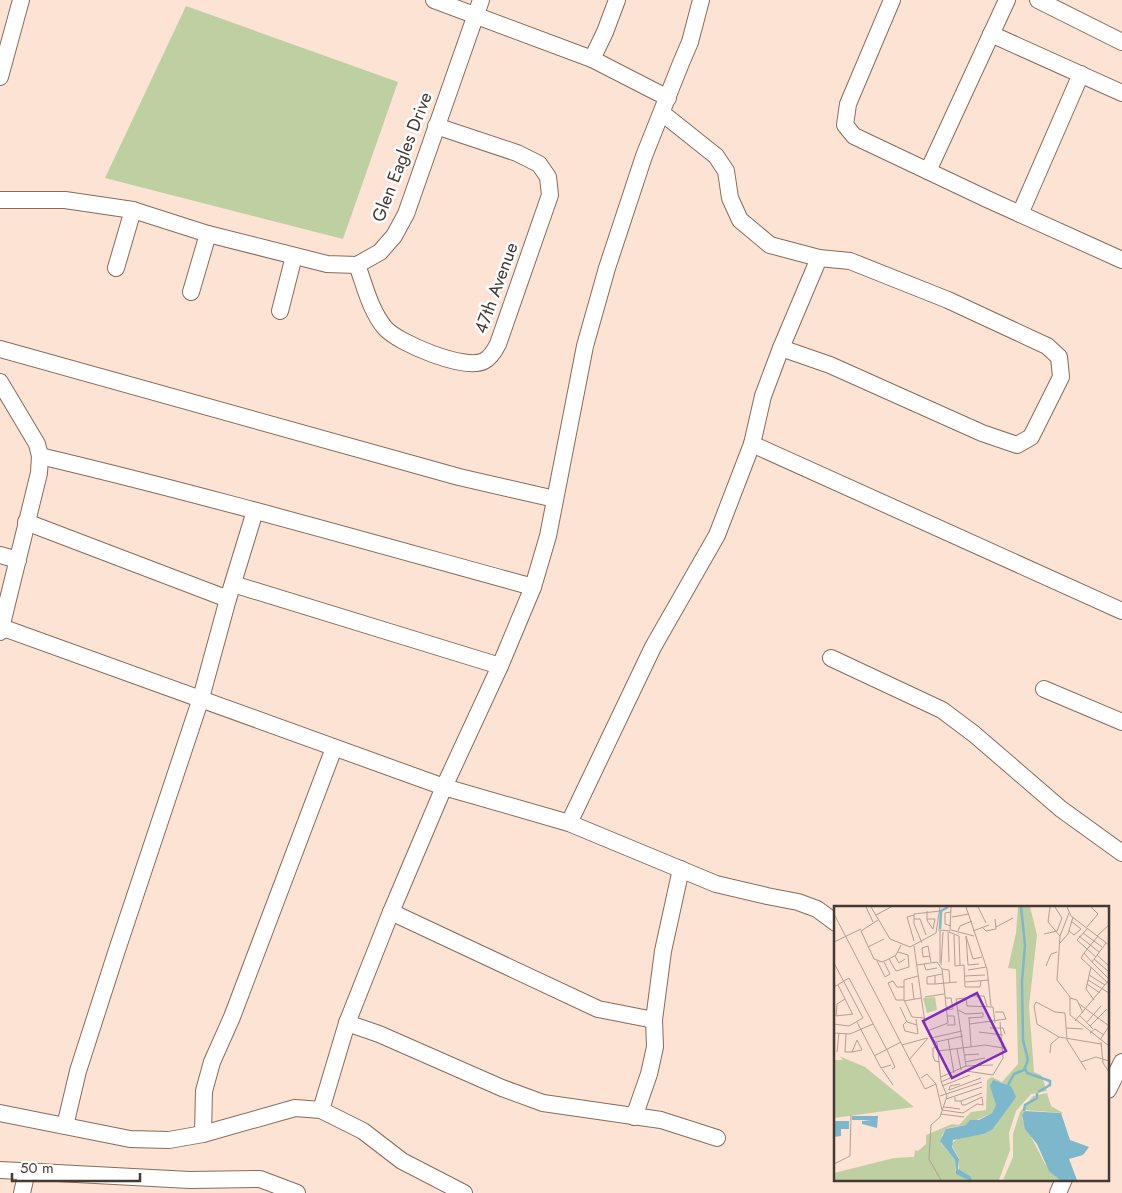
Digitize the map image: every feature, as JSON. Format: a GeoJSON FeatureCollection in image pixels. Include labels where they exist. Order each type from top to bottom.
{"type":"FeatureCollection","features":[{"type":"Feature","properties":{"kind":"street"},"geometry":{"type":"LineString","coordinates":[[0,77],[21,0]]}},
{"type":"Feature","properties":{"kind":"street"},"geometry":{"type":"LineString","coordinates":[[434,0],[478,8],[592,59],[668,98]]}},
{"type":"Feature","properties":{"kind":"street"},"geometry":{"type":"LineString","coordinates":[[592,59],[617,0]]}},
{"type":"Feature","properties":{"kind":"street"},"geometry":{"type":"LineString","coordinates":[[321,1110],[347,1023],[390,912],[444,786],[500,666],[533,586],[548,536],[585,346],[604,276],[644,156],[690,42],[701,0]]}},
{"type":"Feature","properties":{"kind":"street"},"geometry":{"type":"LineString","coordinates":[[892,0],[848,104],[845,125],[854,136],[1122,260]]}},
{"type":"Feature","properties":{"kind":"street"},"geometry":{"type":"LineString","coordinates":[[928,171],[1007,0]]}},
{"type":"Feature","properties":{"kind":"street"},"geometry":{"type":"LineString","coordinates":[[1038,0],[1122,42]]}},
{"type":"Feature","properties":{"kind":"street","name":"Glen Eagles Drive"},"geometry":{"type":"LineString","coordinates":[[357,265],[380,252],[394,236],[406,214],[478,8]]}},
{"type":"Feature","properties":{"kind":"street"},"geometry":{"type":"LineString","coordinates":[[991,34],[1122,93]]}},
{"type":"Feature","properties":{"kind":"street"},"geometry":{"type":"LineString","coordinates":[[1020,214],[1081,74]]}},
{"type":"Feature","properties":{"kind":"street"},"geometry":{"type":"LineString","coordinates":[[662,113],[716,156],[726,171],[730,198],[740,220],[770,245],[819,258],[850,261],[948,300],[1046,346],[1059,357],[1061,377],[1031,437],[1016,446],[982,434],[830,364],[781,348]]}},
{"type":"Feature","properties":{"kind":"street","name":"47th Avenue"},"geometry":{"type":"LineString","coordinates":[[357,265],[374,310],[385,328],[396,337],[435,355],[459,362],[484,362],[492,354],[498,344],[550,195],[548,176],[539,164],[517,154],[436,126]]}},
{"type":"Feature","properties":{"kind":"street"},"geometry":{"type":"LineString","coordinates":[[0,200],[65,200],[133,210],[208,234],[294,256],[327,264],[357,265]]}},
{"type":"Feature","properties":{"kind":"street"},"geometry":{"type":"LineString","coordinates":[[116,268],[133,210]]}},
{"type":"Feature","properties":{"kind":"street"},"geometry":{"type":"LineString","coordinates":[[191,292],[208,234]]}},
{"type":"Feature","properties":{"kind":"street"},"geometry":{"type":"LineString","coordinates":[[280,311],[294,256]]}},
{"type":"Feature","properties":{"kind":"street"},"geometry":{"type":"LineString","coordinates":[[568,823],[653,647],[717,536],[752,444],[763,396],[819,258]]}},
{"type":"Feature","properties":{"kind":"street"},"geometry":{"type":"LineString","coordinates":[[0,349],[450,474],[555,500]]}},
{"type":"Feature","properties":{"kind":"street"},"geometry":{"type":"LineString","coordinates":[[0,382],[37,444],[40,456],[39,472],[1,630],[201,698],[334,748],[444,786],[568,823],[716,884],[798,902],[817,909],[834,922]]}},
{"type":"Feature","properties":{"kind":"street"},"geometry":{"type":"LineString","coordinates":[[752,444],[1122,611]]}},
{"type":"Feature","properties":{"kind":"street"},"geometry":{"type":"LineString","coordinates":[[40,456],[255,511],[533,586]]}},
{"type":"Feature","properties":{"kind":"street"},"geometry":{"type":"LineString","coordinates":[[65,1126],[78,1071],[201,698],[230,592],[255,511]]}},
{"type":"Feature","properties":{"kind":"street"},"geometry":{"type":"LineString","coordinates":[[26,522],[230,592],[500,666]]}},
{"type":"Feature","properties":{"kind":"street"},"geometry":{"type":"LineString","coordinates":[[0,555],[18,560]]}},
{"type":"Feature","properties":{"kind":"street"},"geometry":{"type":"LineString","coordinates":[[831,658],[942,710],[974,734],[1061,809],[1122,853]]}},
{"type":"Feature","properties":{"kind":"street"},"geometry":{"type":"LineString","coordinates":[[1044,690],[1122,722]]}},
{"type":"Feature","properties":{"kind":"street"},"geometry":{"type":"LineString","coordinates":[[203,1134],[204,1092],[212,1062],[232,1016],[334,748]]}},
{"type":"Feature","properties":{"kind":"street"},"geometry":{"type":"LineString","coordinates":[[634,1117],[649,1074],[655,1047],[654,1020],[663,951],[681,869]]}},
{"type":"Feature","properties":{"kind":"street"},"geometry":{"type":"LineString","coordinates":[[390,912],[598,1009],[654,1020]]}},
{"type":"Feature","properties":{"kind":"street"},"geometry":{"type":"LineString","coordinates":[[347,1023],[379,1034],[502,1088],[543,1103],[662,1120],[717,1138]]}},
{"type":"Feature","properties":{"kind":"street"},"geometry":{"type":"LineString","coordinates":[[1110,1086],[1122,1062]]}},
{"type":"Feature","properties":{"kind":"street"},"geometry":{"type":"LineString","coordinates":[[0,1112],[130,1139],[169,1140],[203,1134],[295,1108],[321,1110],[363,1131],[402,1161],[464,1193]]}},
{"type":"Feature","properties":{"kind":"street"},"geometry":{"type":"LineString","coordinates":[[0,1170],[190,1180],[260,1179],[297,1193]]}},
{"type":"Feature","properties":{"kind":"street"},"geometry":{"type":"LineString","coordinates":[[22,1193],[27,1171]]}},
{"type":"Feature","properties":{"kind":"street"},"geometry":{"type":"LineString","coordinates":[[1058,1193],[1064,1180]]}},
{"type":"Feature","properties":{"kind":"green space"},"geometry":{"type":"Polygon","coordinates":[[[186,6],[398,82],[343,239],[105,178],[186,6]]]}}]}
